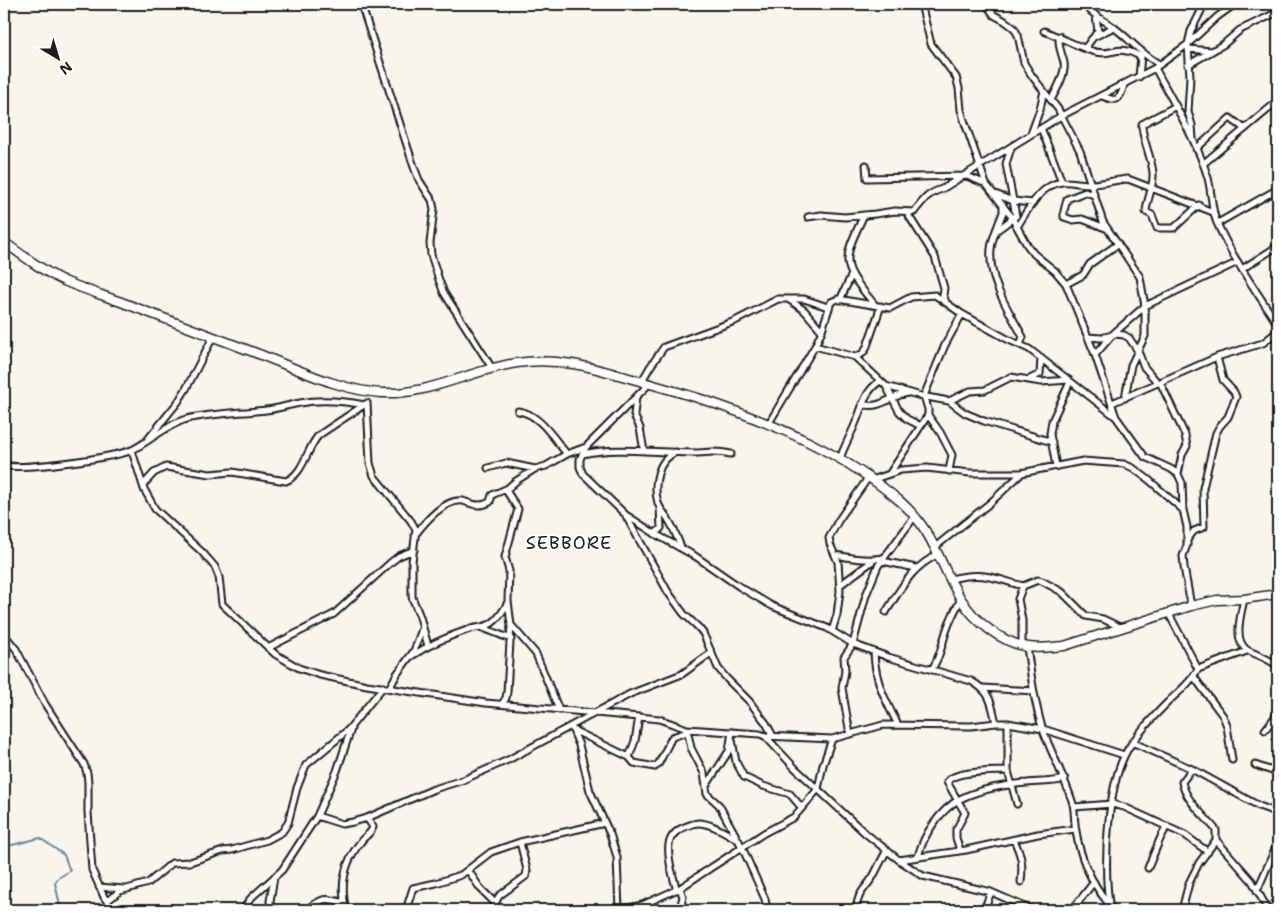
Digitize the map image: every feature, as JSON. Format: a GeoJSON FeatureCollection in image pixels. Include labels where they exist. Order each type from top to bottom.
{"type":"FeatureCollection","features":[{"type":"Feature","properties":{"kind":"main road"},"geometry":{"type":"LineString","coordinates":[[4,242],[64,281],[310,374],[367,391],[393,393],[417,391],[492,368],[518,363],[554,361],[590,366],[646,382],[769,423],[800,437],[840,459],[902,503],[929,534],[961,599],[974,616],[984,626],[997,634],[1024,646],[1042,649],[1064,646],[1192,606],[1217,600],[1244,599],[1278,594]]}},
{"type":"Feature","properties":{"kind":"street"},"geometry":{"type":"LineString","coordinates":[[360,4],[414,167],[419,180],[432,200],[434,209],[431,249],[436,273],[444,293],[492,368]]}},
{"type":"Feature","properties":{"kind":"street"},"geometry":{"type":"LineString","coordinates":[[921,4],[931,44],[956,77],[963,116],[986,184],[1003,205],[1034,254],[1055,271],[1066,284],[1095,355],[1116,417]]}},
{"type":"Feature","properties":{"kind":"street"},"geometry":{"type":"LineString","coordinates":[[986,4],[994,15],[1014,28],[1018,35],[1024,63],[1062,116],[1080,151],[1104,222],[1140,277],[1145,306],[1145,336],[1132,365],[1125,398]]}},
{"type":"Feature","properties":{"kind":"street"},"geometry":{"type":"LineString","coordinates":[[1084,4],[1096,16],[1114,28],[1141,55],[1157,66],[1193,142],[1208,179],[1213,212],[1218,223],[1242,269],[1278,325]]}},
{"type":"Feature","properties":{"kind":"street"},"geometry":{"type":"LineString","coordinates":[[1193,142],[1192,125],[1188,112],[1188,46],[1191,31],[1203,4]]}},
{"type":"Feature","properties":{"kind":"street"},"geometry":{"type":"LineString","coordinates":[[808,218],[821,215],[845,217],[895,211],[914,212],[932,192],[942,189],[1062,116],[1139,77],[1188,46],[1217,17],[1235,4]]}},
{"type":"Feature","properties":{"kind":"street"},"geometry":{"type":"LineString","coordinates":[[1188,65],[1224,44],[1240,30],[1278,12]]}},
{"type":"Feature","properties":{"kind":"street"},"geometry":{"type":"LineString","coordinates":[[1085,48],[1095,36],[1098,28],[1096,16]]}},
{"type":"Feature","properties":{"kind":"street"},"geometry":{"type":"LineString","coordinates":[[1095,36],[1114,28]]}},
{"type":"Feature","properties":{"kind":"street"},"geometry":{"type":"LineString","coordinates":[[1044,31],[1097,53],[1122,49],[1141,55]]}},
{"type":"Feature","properties":{"kind":"street"},"geometry":{"type":"LineString","coordinates":[[1051,100],[1064,69],[1064,61],[1059,51],[1059,36]]}},
{"type":"Feature","properties":{"kind":"street"},"geometry":{"type":"LineString","coordinates":[[1188,46],[1212,52]]}},
{"type":"Feature","properties":{"kind":"street"},"geometry":{"type":"LineString","coordinates":[[1139,77],[1141,55]]}},
{"type":"Feature","properties":{"kind":"street"},"geometry":{"type":"LineString","coordinates":[[1102,96],[1114,100],[1118,99],[1122,96],[1124,85]]}},
{"type":"Feature","properties":{"kind":"street"},"geometry":{"type":"LineString","coordinates":[[1031,134],[1044,91]]}},
{"type":"Feature","properties":{"kind":"street"},"geometry":{"type":"LineString","coordinates":[[1202,164],[1278,101]]}},
{"type":"Feature","properties":{"kind":"street"},"geometry":{"type":"LineString","coordinates":[[1176,106],[1142,124],[1153,174],[1146,212],[1152,215],[1157,228],[1174,228],[1198,205]]}},
{"type":"Feature","properties":{"kind":"street"},"geometry":{"type":"LineString","coordinates":[[1196,149],[1220,125],[1230,118],[1245,129]]}},
{"type":"Feature","properties":{"kind":"street"},"geometry":{"type":"LineString","coordinates":[[1041,128],[1062,182]]}},
{"type":"Feature","properties":{"kind":"street"},"geometry":{"type":"LineString","coordinates":[[996,232],[1006,222],[1013,220],[1016,216],[1006,164],[1011,148]]}},
{"type":"Feature","properties":{"kind":"street"},"geometry":{"type":"LineString","coordinates":[[866,164],[867,178],[967,176],[986,184]]}},
{"type":"Feature","properties":{"kind":"street"},"geometry":{"type":"LineString","coordinates":[[1016,227],[1052,184],[1062,182],[1090,184],[1128,179],[1213,212]]}},
{"type":"Feature","properties":{"kind":"street"},"geometry":{"type":"LineString","coordinates":[[1218,223],[1278,189]]}},
{"type":"Feature","properties":{"kind":"street"},"geometry":{"type":"LineString","coordinates":[[1094,195],[1085,192],[1067,199],[1064,217],[1073,220],[1082,219],[1108,229]]}},
{"type":"Feature","properties":{"kind":"street"},"geometry":{"type":"LineString","coordinates":[[995,194],[1013,201],[1034,204]]}},
{"type":"Feature","properties":{"kind":"street"},"geometry":{"type":"LineString","coordinates":[[1003,205],[991,250],[994,277],[999,294],[1023,338],[1020,345]]}},
{"type":"Feature","properties":{"kind":"street"},"geometry":{"type":"LineString","coordinates":[[907,213],[935,258],[944,288],[943,295],[946,303]]}},
{"type":"Feature","properties":{"kind":"street"},"geometry":{"type":"LineString","coordinates":[[864,215],[848,251],[847,262],[858,286],[878,306]]}},
{"type":"Feature","properties":{"kind":"street"},"geometry":{"type":"LineString","coordinates":[[1066,284],[1083,275],[1090,264],[1118,244]]}},
{"type":"Feature","properties":{"kind":"street"},"geometry":{"type":"LineString","coordinates":[[1242,269],[1278,246]]}},
{"type":"Feature","properties":{"kind":"street"},"geometry":{"type":"LineString","coordinates":[[1095,355],[1113,334],[1145,306],[1238,262]]}},
{"type":"Feature","properties":{"kind":"street"},"geometry":{"type":"LineString","coordinates":[[840,300],[852,274]]}},
{"type":"Feature","properties":{"kind":"street"},"geometry":{"type":"LineString","coordinates":[[769,423],[814,346],[822,331],[828,307],[835,300],[890,308],[911,297],[935,295],[962,314],[1029,349],[1116,417],[1145,457],[1178,474],[1182,483],[1184,496],[1183,510],[1187,527],[1187,541],[1183,556],[1184,567],[1192,606]]}},
{"type":"Feature","properties":{"kind":"street"},"geometry":{"type":"LineString","coordinates":[[828,307],[804,299],[778,298],[735,321],[664,347],[650,367],[646,382],[636,397],[586,446],[580,460],[583,474],[626,515],[655,534],[682,548],[772,606],[832,631],[853,644],[971,681],[983,688],[1034,691]]}},
{"type":"Feature","properties":{"kind":"street"},"geometry":{"type":"LineString","coordinates":[[788,299],[804,310],[822,331]]}},
{"type":"Feature","properties":{"kind":"street"},"geometry":{"type":"LineString","coordinates":[[855,357],[862,354],[866,349],[878,306]]}},
{"type":"Feature","properties":{"kind":"street"},"geometry":{"type":"LineString","coordinates":[[890,474],[928,415],[924,396],[962,314]]}},
{"type":"Feature","properties":{"kind":"street"},"geometry":{"type":"LineString","coordinates":[[1112,403],[1217,357],[1263,343],[1278,331]]}},
{"type":"Feature","properties":{"kind":"street"},"geometry":{"type":"LineString","coordinates":[[1088,337],[1101,338],[1119,334],[1129,338],[1138,350],[1144,367],[1159,383],[1186,435],[1187,446],[1182,455],[1178,474]]}},
{"type":"Feature","properties":{"kind":"street"},"geometry":{"type":"LineString","coordinates":[[146,441],[178,402],[213,337]]}},
{"type":"Feature","properties":{"kind":"street"},"geometry":{"type":"LineString","coordinates":[[814,346],[855,357],[886,386],[899,411],[907,419],[921,426]]}},
{"type":"Feature","properties":{"kind":"street"},"geometry":{"type":"LineString","coordinates":[[1187,541],[1194,531],[1204,528],[1203,488],[1216,433],[1228,417],[1236,398],[1234,392],[1223,380],[1217,357]]}},
{"type":"Feature","properties":{"kind":"street"},"geometry":{"type":"LineString","coordinates":[[1025,380],[1039,376],[1040,358]]}},
{"type":"Feature","properties":{"kind":"street"},"geometry":{"type":"LineString","coordinates":[[872,374],[874,379],[873,386]]}},
{"type":"Feature","properties":{"kind":"street"},"geometry":{"type":"LineString","coordinates":[[949,401],[970,391],[985,390],[1009,378],[1054,382],[1070,381]]}},
{"type":"Feature","properties":{"kind":"street"},"geometry":{"type":"LineString","coordinates":[[840,459],[844,444],[856,422],[862,404],[873,386],[880,381]]}},
{"type":"Feature","properties":{"kind":"street"},"geometry":{"type":"LineString","coordinates":[[1056,466],[1050,434],[1052,422],[1070,381]]}},
{"type":"Feature","properties":{"kind":"street"},"geometry":{"type":"LineString","coordinates":[[886,386],[949,401],[965,413],[984,421],[1052,442]]}},
{"type":"Feature","properties":{"kind":"street"},"geometry":{"type":"LineString","coordinates":[[367,391],[366,404],[370,463],[374,476],[411,521],[416,530],[412,597],[428,646]]}},
{"type":"Feature","properties":{"kind":"street"},"geometry":{"type":"LineString","coordinates":[[862,404],[876,406],[893,399],[897,395],[911,393]]}},
{"type":"Feature","properties":{"kind":"street"},"geometry":{"type":"LineString","coordinates":[[636,397],[634,415],[640,428],[644,451]]}},
{"type":"Feature","properties":{"kind":"street"},"geometry":{"type":"LineString","coordinates":[[4,464],[8,467],[32,467],[132,451],[184,420],[201,417],[282,408],[299,403],[317,401],[366,404]]}},
{"type":"Feature","properties":{"kind":"street"},"geometry":{"type":"LineString","coordinates":[[143,485],[149,477],[166,468],[210,474],[232,472],[286,481],[292,478],[313,441],[319,435],[366,404]]}},
{"type":"Feature","properties":{"kind":"street"},"geometry":{"type":"LineString","coordinates":[[518,411],[525,412],[534,417],[566,454]]}},
{"type":"Feature","properties":{"kind":"street"},"geometry":{"type":"LineString","coordinates":[[928,415],[940,432],[952,455],[949,471]]}},
{"type":"Feature","properties":{"kind":"street"},"geometry":{"type":"LineString","coordinates":[[415,536],[421,526],[441,508],[458,501],[477,506],[486,504],[490,502],[492,495],[508,488],[535,469],[546,466],[566,454],[586,446]]}},
{"type":"Feature","properties":{"kind":"street"},"geometry":{"type":"LineString","coordinates":[[582,454],[608,450],[692,453],[710,450],[731,454]]}},
{"type":"Feature","properties":{"kind":"street"},"geometry":{"type":"LineString","coordinates":[[132,451],[143,485],[155,509],[202,552],[215,568],[219,577],[222,604],[268,648],[299,668],[341,680],[382,687],[510,705],[659,719],[687,730],[832,739],[883,725],[971,726],[996,723],[1043,729],[1124,755]]}},
{"type":"Feature","properties":{"kind":"street"},"geometry":{"type":"LineString","coordinates":[[655,534],[661,528],[660,507],[657,497],[657,473],[668,456],[677,452]]}},
{"type":"Feature","properties":{"kind":"street"},"geometry":{"type":"LineString","coordinates":[[832,631],[837,615],[840,585],[838,562],[830,544],[830,538],[838,521],[870,479],[901,470],[927,468],[970,473],[1021,473],[1083,461],[1124,464],[1144,476],[1183,510]]}},
{"type":"Feature","properties":{"kind":"street"},"geometry":{"type":"LineString","coordinates":[[488,468],[506,463],[535,469]]}},
{"type":"Feature","properties":{"kind":"street"},"geometry":{"type":"LineString","coordinates":[[886,612],[916,568],[985,508],[1021,473]]}},
{"type":"Feature","properties":{"kind":"street"},"geometry":{"type":"LineString","coordinates":[[502,704],[506,698],[511,639],[508,601],[509,571],[505,557],[518,509],[507,492],[508,488]]}},
{"type":"Feature","properties":{"kind":"street"},"geometry":{"type":"LineString","coordinates":[[660,507],[673,526],[682,548]]}},
{"type":"Feature","properties":{"kind":"street"},"geometry":{"type":"LineString","coordinates":[[626,515],[659,576],[684,614],[698,626],[722,673],[749,701],[766,723],[772,736]]}},
{"type":"Feature","properties":{"kind":"street"},"geometry":{"type":"LineString","coordinates":[[850,734],[842,684],[845,671],[844,657],[853,644],[866,595],[882,559],[915,516]]}},
{"type":"Feature","properties":{"kind":"street"},"geometry":{"type":"LineString","coordinates":[[268,648],[334,614],[390,563],[399,556],[414,550]]}},
{"type":"Feature","properties":{"kind":"street"},"geometry":{"type":"LineString","coordinates":[[835,555],[874,560],[882,559],[916,568]]}},
{"type":"Feature","properties":{"kind":"street"},"geometry":{"type":"LineString","coordinates":[[840,585],[874,560]]}},
{"type":"Feature","properties":{"kind":"street"},"geometry":{"type":"LineString","coordinates":[[951,579],[973,574],[996,577],[1023,586],[1038,580],[1042,581],[1062,592],[1086,616],[1103,619],[1122,628]]}},
{"type":"Feature","properties":{"kind":"street"},"geometry":{"type":"LineString","coordinates":[[1023,586],[1018,599],[1024,646],[1043,729],[1074,807],[1075,829],[1084,864],[1097,889],[1109,904]]}},
{"type":"Feature","properties":{"kind":"street"},"geometry":{"type":"LineString","coordinates":[[932,669],[940,658],[953,613],[961,599]]}},
{"type":"Feature","properties":{"kind":"street"},"geometry":{"type":"LineString","coordinates":[[1244,599],[1238,632],[1243,646],[1247,651],[1266,658],[1278,666]]}},
{"type":"Feature","properties":{"kind":"street"},"geometry":{"type":"LineString","coordinates":[[483,628],[504,611],[508,601]]}},
{"type":"Feature","properties":{"kind":"street"},"geometry":{"type":"LineString","coordinates":[[1169,614],[1198,669]]}},
{"type":"Feature","properties":{"kind":"street"},"geometry":{"type":"LineString","coordinates":[[511,625],[536,654],[559,710]]}},
{"type":"Feature","properties":{"kind":"street"},"geometry":{"type":"LineString","coordinates":[[390,687],[396,674],[414,651],[422,628]]}},
{"type":"Feature","properties":{"kind":"street"},"geometry":{"type":"LineString","coordinates":[[410,657],[428,646],[470,629],[483,628],[511,639]]}},
{"type":"Feature","properties":{"kind":"street"},"geometry":{"type":"LineString","coordinates":[[4,634],[16,648],[45,704],[88,773],[88,820],[92,870],[99,887],[113,910]]}},
{"type":"Feature","properties":{"kind":"street"},"geometry":{"type":"LineString","coordinates":[[1110,910],[1107,843],[1116,780],[1124,755],[1132,742],[1166,703],[1194,677],[1198,669],[1247,651]]}},
{"type":"Feature","properties":{"kind":"street"},"geometry":{"type":"LineString","coordinates":[[874,652],[874,670],[878,683],[898,725]]}},
{"type":"Feature","properties":{"kind":"street"},"geometry":{"type":"LineString","coordinates":[[316,816],[342,824],[367,818],[399,803],[472,776],[572,728],[593,713],[630,694],[682,674],[711,654]]}},
{"type":"Feature","properties":{"kind":"street"},"geometry":{"type":"LineString","coordinates":[[1194,677],[1223,716],[1228,726],[1232,760]]}},
{"type":"Feature","properties":{"kind":"street"},"geometry":{"type":"LineString","coordinates":[[107,901],[116,894],[148,883],[172,863],[190,862],[223,851],[267,840],[282,832],[288,823],[297,788],[306,765],[348,730],[382,687]]}},
{"type":"Feature","properties":{"kind":"street"},"geometry":{"type":"LineString","coordinates":[[983,688],[991,701],[996,723]]}},
{"type":"Feature","properties":{"kind":"street"},"geometry":{"type":"LineString","coordinates":[[506,698],[510,705]]}},
{"type":"Feature","properties":{"kind":"street"},"geometry":{"type":"LineString","coordinates":[[1265,730],[1278,713]]}},
{"type":"Feature","properties":{"kind":"street"},"geometry":{"type":"LineString","coordinates":[[629,757],[640,716]]}},
{"type":"Feature","properties":{"kind":"street"},"geometry":{"type":"LineString","coordinates":[[243,910],[251,898],[291,858],[316,816],[337,771],[354,723]]}},
{"type":"Feature","properties":{"kind":"street"},"geometry":{"type":"LineString","coordinates":[[1008,724],[1008,771],[1017,804]]}},
{"type":"Feature","properties":{"kind":"street"},"geometry":{"type":"LineString","coordinates":[[572,728],[579,745],[590,791],[606,823],[617,857],[620,910],[642,904],[678,889],[742,847],[794,817],[818,789],[823,765],[832,739]]}},
{"type":"Feature","properties":{"kind":"street"},"geometry":{"type":"LineString","coordinates":[[572,728],[629,757],[634,763],[655,767],[659,763],[672,737],[687,730]]}},
{"type":"Feature","properties":{"kind":"street"},"geometry":{"type":"LineString","coordinates":[[687,730],[691,748],[704,773],[707,794],[719,805],[742,847],[764,898],[767,910]]}},
{"type":"Feature","properties":{"kind":"street"},"geometry":{"type":"LineString","coordinates":[[732,732],[736,762],[740,773],[744,777],[763,786],[790,794],[802,808]]}},
{"type":"Feature","properties":{"kind":"street"},"geometry":{"type":"LineString","coordinates":[[765,736],[794,768],[865,833],[923,876],[992,892],[1032,910]]}},
{"type":"Feature","properties":{"kind":"street"},"geometry":{"type":"LineString","coordinates":[[706,786],[729,751],[732,740]]}},
{"type":"Feature","properties":{"kind":"street"},"geometry":{"type":"LineString","coordinates":[[1132,742],[1192,769],[1252,802],[1278,813]]}},
{"type":"Feature","properties":{"kind":"street"},"geometry":{"type":"LineString","coordinates":[[1255,765],[1278,773]]}},
{"type":"Feature","properties":{"kind":"street"},"geometry":{"type":"LineString","coordinates":[[1182,910],[1189,883],[1199,863],[1216,840],[1216,830],[1190,798],[1182,784],[1192,769]]}},
{"type":"Feature","properties":{"kind":"street"},"geometry":{"type":"LineString","coordinates":[[960,850],[956,838],[956,830],[965,813],[947,782],[949,779],[964,774],[1008,771]]}},
{"type":"Feature","properties":{"kind":"street"},"geometry":{"type":"LineString","coordinates":[[918,856],[920,846],[930,830],[944,812],[958,801],[972,795],[1026,782],[1053,783],[1064,779]]}},
{"type":"Feature","properties":{"kind":"street"},"geometry":{"type":"LineString","coordinates":[[1074,807],[1112,804],[1124,807],[1185,835],[1208,852]]}},
{"type":"Feature","properties":{"kind":"street"},"geometry":{"type":"LineString","coordinates":[[346,910],[342,890],[348,860],[372,831],[373,827],[367,818]]}},
{"type":"Feature","properties":{"kind":"street"},"geometry":{"type":"LineString","coordinates":[[406,910],[413,888],[450,879],[468,870],[491,852],[520,842],[606,823]]}},
{"type":"Feature","properties":{"kind":"street"},"geometry":{"type":"LineString","coordinates":[[681,910],[683,897],[678,889],[668,852],[672,836],[679,829],[698,823],[710,826],[738,840]]}},
{"type":"Feature","properties":{"kind":"street"},"geometry":{"type":"LineString","coordinates":[[1148,868],[1167,826]]}},
{"type":"Feature","properties":{"kind":"street"},"geometry":{"type":"LineString","coordinates":[[899,860],[1075,829]]}},
{"type":"Feature","properties":{"kind":"street"},"geometry":{"type":"LineString","coordinates":[[1014,840],[1023,863],[1021,882]]}},
{"type":"Feature","properties":{"kind":"street"},"geometry":{"type":"LineString","coordinates":[[1216,840],[1252,881],[1268,910]]}},
{"type":"Feature","properties":{"kind":"street"},"geometry":{"type":"LineString","coordinates":[[492,910],[500,896],[526,876],[527,870],[520,842]]}},
{"type":"Feature","properties":{"kind":"street"},"geometry":{"type":"LineString","coordinates":[[1257,891],[1278,842]]}},
{"type":"Feature","properties":{"kind":"street"},"geometry":{"type":"LineString","coordinates":[[857,910],[856,902],[873,878],[887,850]]}},
{"type":"Feature","properties":{"kind":"street"},"geometry":{"type":"LineString","coordinates":[[468,870],[480,888],[495,903]]}},
{"type":"Feature","properties":{"kind":"street"},"geometry":{"type":"LineString","coordinates":[[272,909],[274,877]]}},
{"type":"Feature","properties":{"kind":"street"},"geometry":{"type":"LineString","coordinates":[[1072,910],[1094,882]]}},
{"type":"Feature","properties":{"kind":"street"},"geometry":{"type":"LineString","coordinates":[[99,887],[127,890]]}},
{"type":"Feature","properties":{"kind":"street"},"geometry":{"type":"LineString","coordinates":[[984,910],[992,892]]}},
{"type":"Feature","properties":{"kind":"street"},"geometry":{"type":"LineString","coordinates":[[306,910],[320,900],[344,903]]}},
{"type":"Feature","properties":{"kind":"waterway"},"geometry":{"type":"LineString","coordinates":[[4,847],[40,838],[64,855],[70,871],[58,878],[55,883],[61,910]]}},
{"type":"Feature","properties":{"kind":"district","name":"SEBBORE"},"geometry":{"type":"Point","coordinates":[569,543]}}]}
